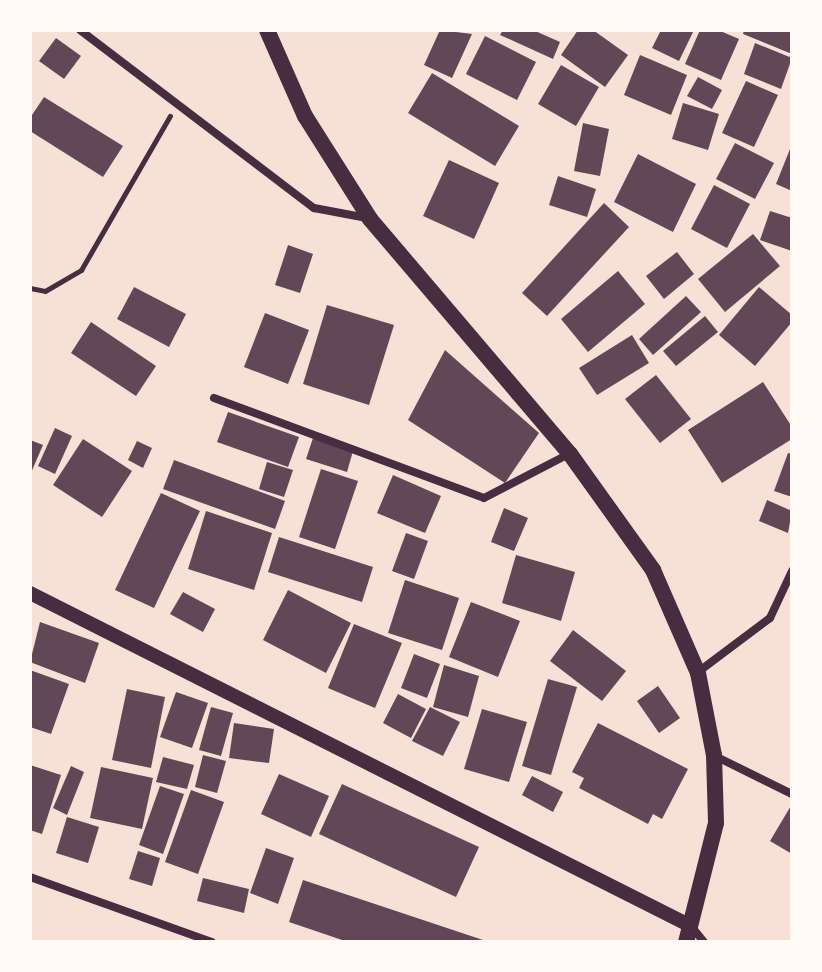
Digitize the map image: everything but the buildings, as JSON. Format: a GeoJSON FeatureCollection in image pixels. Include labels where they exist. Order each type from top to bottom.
{"type":"FeatureCollection","features":[{"type":"Feature","properties":{"kind":"main road"},"geometry":{"type":"LineString","coordinates":[[267,30],[305,116],[370,219],[570,454],[653,570],[698,673],[714,755],[716,823],[689,934]]}},
{"type":"Feature","properties":{"kind":"street"},"geometry":{"type":"LineString","coordinates":[[80,30],[314,208],[370,219]]}},
{"type":"Feature","properties":{"kind":"street"},"geometry":{"type":"LineString","coordinates":[[214,398],[484,498],[570,454]]}},
{"type":"Feature","properties":{"kind":"street"},"geometry":{"type":"LineString","coordinates":[[698,673],[770,618],[792,571]]}},
{"type":"Feature","properties":{"kind":"street"},"geometry":{"type":"LineString","coordinates":[[30,593],[704,942]]}},
{"type":"Feature","properties":{"kind":"street"},"geometry":{"type":"LineString","coordinates":[[714,755],[792,794]]}},
{"type":"Feature","properties":{"kind":"street"},"geometry":{"type":"LineString","coordinates":[[30,877],[212,942]]}},
{"type":"Feature","properties":{"kind":"path"},"geometry":{"type":"LineString","coordinates":[[30,288],[45,291],[81,270],[178,103]]}}]}
